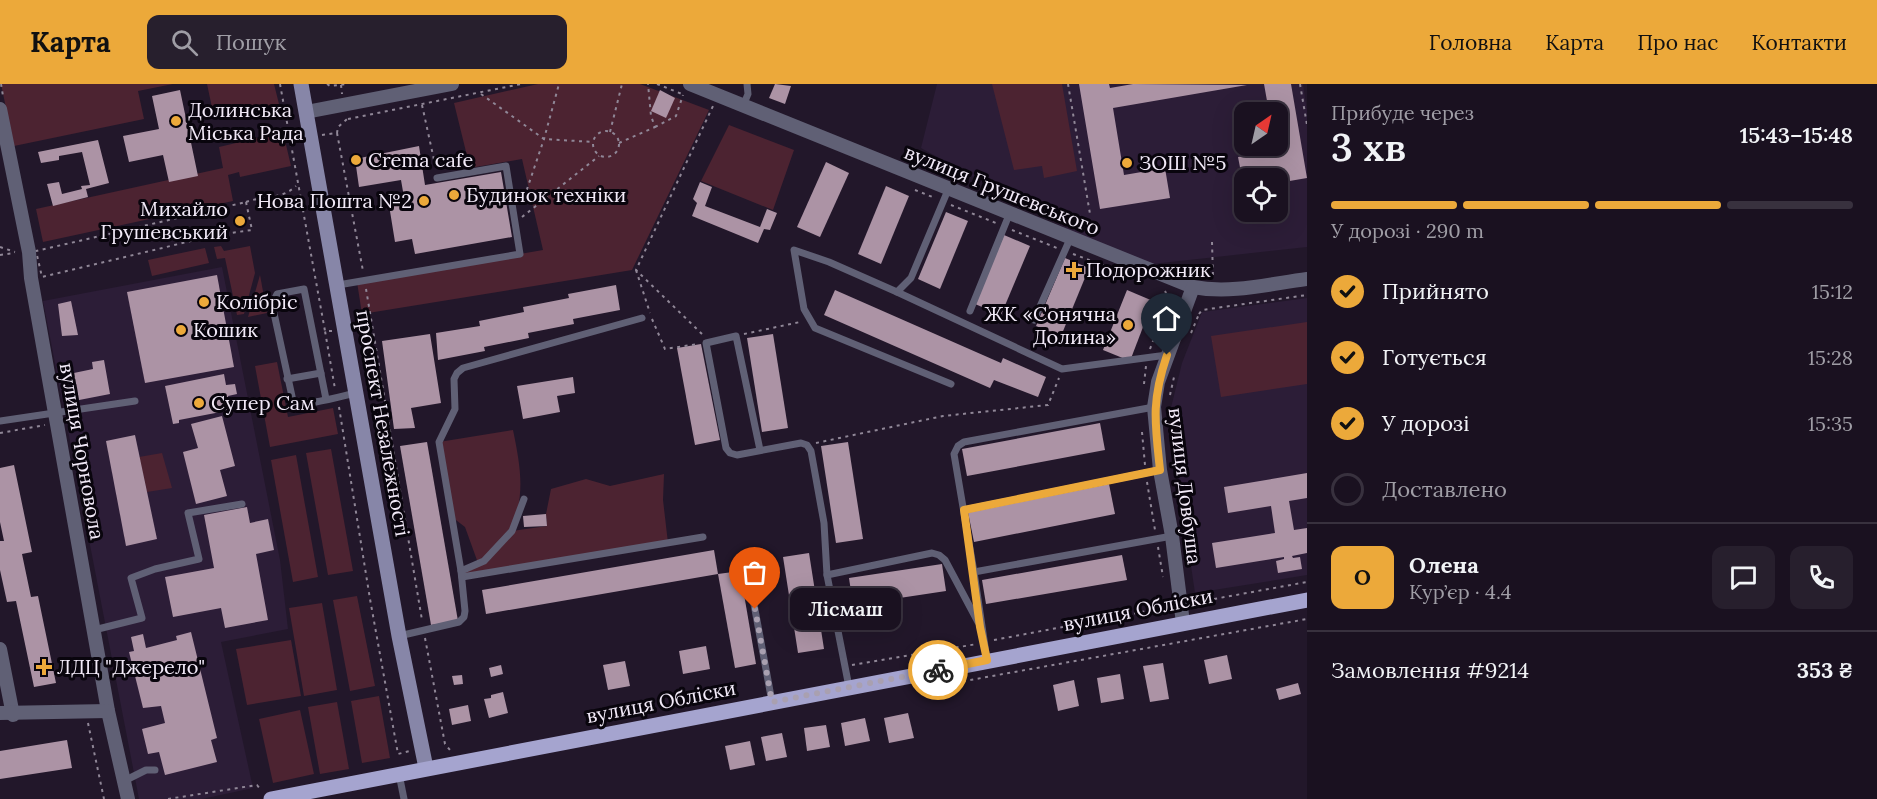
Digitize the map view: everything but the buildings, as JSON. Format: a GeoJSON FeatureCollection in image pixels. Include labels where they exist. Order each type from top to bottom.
{"type":"FeatureCollection","features":[{"type":"Feature","properties":{"kind":"main road","name":"проспект Незалежності"},"geometry":{"type":"LineString","coordinates":[[301,84],[399,636],[426,768]]}},
{"type":"Feature","properties":{"kind":"main road","name":"вулиця Обліски"},"geometry":{"type":"LineString","coordinates":[[271,793],[399,767],[426,768],[464,761],[1307,600]]}},
{"type":"Feature","properties":{"kind":"street"},"geometry":{"type":"LineString","coordinates":[[306,112],[452,84]]}},
{"type":"Feature","properties":{"kind":"street","name":"вулиця Грушевського"},"geometry":{"type":"LineString","coordinates":[[687,89],[743,106],[1009,215],[1193,287],[1214,291],[1233,290],[1307,279]]}},
{"type":"Feature","properties":{"kind":"street","name":"вулиця Чорновола"},"geometry":{"type":"LineString","coordinates":[[0,109],[29,252],[52,419],[108,711],[128,799]]}},
{"type":"Feature","properties":{"kind":"street","name":"вулиця Довбуша"},"geometry":{"type":"LineString","coordinates":[[1183,623],[1172,536],[1160,470],[1154,407],[1158,382],[1193,287]]}},
{"type":"Feature","properties":{"kind":"street"},"geometry":{"type":"LineString","coordinates":[[0,649],[7,714],[108,711]]}},
{"type":"Feature","properties":{"kind":"lane"},"geometry":{"type":"LineString","coordinates":[[743,106],[748,94],[747,84]]}},
{"type":"Feature","properties":{"kind":"lane"},"geometry":{"type":"LineString","coordinates":[[338,285],[520,254],[506,166],[437,178]]}},
{"type":"Feature","properties":{"kind":"lane"},"geometry":{"type":"LineString","coordinates":[[897,292],[911,278],[948,190]]}},
{"type":"Feature","properties":{"kind":"lane"},"geometry":{"type":"LineString","coordinates":[[970,311],[1009,215]]}},
{"type":"Feature","properties":{"kind":"lane"},"geometry":{"type":"LineString","coordinates":[[1034,320],[1070,239]]}},
{"type":"Feature","properties":{"kind":"lane"},"geometry":{"type":"LineString","coordinates":[[951,384],[815,328],[804,309],[794,250],[829,262],[897,292],[1062,369],[1167,355]]}},
{"type":"Feature","properties":{"kind":"lane"},"geometry":{"type":"LineString","coordinates":[[326,399],[304,289],[279,293],[273,297],[272,304],[290,397],[294,403],[298,404],[326,399],[337,397],[356,393]]}},
{"type":"Feature","properties":{"kind":"lane"},"geometry":{"type":"LineString","coordinates":[[399,636],[459,622],[464,618],[461,574],[439,442],[455,409],[454,380],[457,373],[463,368],[642,318]]}},
{"type":"Feature","properties":{"kind":"lane"},"geometry":{"type":"LineString","coordinates":[[759,450],[736,336],[706,343],[726,448],[730,453],[738,455],[801,443],[807,445],[811,451],[824,523],[827,575],[849,687]]}},
{"type":"Feature","properties":{"kind":"lane"},"geometry":{"type":"LineString","coordinates":[[287,379],[321,373]]}},
{"type":"Feature","properties":{"kind":"lane"},"geometry":{"type":"LineString","coordinates":[[0,421],[52,419],[135,400]]}},
{"type":"Feature","properties":{"kind":"lane"},"geometry":{"type":"LineString","coordinates":[[987,660],[954,454],[958,446],[964,442],[1154,407]]}},
{"type":"Feature","properties":{"kind":"lane"},"geometry":{"type":"LineString","coordinates":[[964,510],[1160,470]]}},
{"type":"Feature","properties":{"kind":"lane"},"geometry":{"type":"LineString","coordinates":[[461,574],[484,561],[512,531],[524,499]]}},
{"type":"Feature","properties":{"kind":"lane"},"geometry":{"type":"LineString","coordinates":[[94,630],[142,618],[131,578],[155,569],[199,559],[188,513],[243,504]]}},
{"type":"Feature","properties":{"kind":"lane"},"geometry":{"type":"LineString","coordinates":[[974,572],[1172,536]]}},
{"type":"Feature","properties":{"kind":"lane"},"geometry":{"type":"LineString","coordinates":[[461,574],[703,537]]}},
{"type":"Feature","properties":{"kind":"lane"},"geometry":{"type":"LineString","coordinates":[[827,575],[932,554],[939,555],[945,561],[980,627]]}},
{"type":"Feature","properties":{"kind":"lane"},"geometry":{"type":"LineString","coordinates":[[749,577],[772,702]]}},
{"type":"Feature","properties":{"kind":"lane"},"geometry":{"type":"LineString","coordinates":[[399,767],[404,799]]}},
{"type":"Feature","properties":{"kind":"lane"},"geometry":{"type":"LineString","coordinates":[[124,781],[146,770],[155,770]]}},
{"type":"Feature","properties":{"kind":"path"},"geometry":{"type":"LineString","coordinates":[[280,84],[337,397],[370,599],[399,754],[399,767]]}},
{"type":"Feature","properties":{"kind":"path"},"geometry":{"type":"LineString","coordinates":[[327,84],[330,86],[347,84]]}},
{"type":"Feature","properties":{"kind":"path"},"geometry":{"type":"LineString","coordinates":[[348,119],[520,84]]}},
{"type":"Feature","properties":{"kind":"path"},"geometry":{"type":"LineString","coordinates":[[515,222],[544,139],[559,84]]}},
{"type":"Feature","properties":{"kind":"path"},"geometry":{"type":"LineString","coordinates":[[610,132],[622,84]]}},
{"type":"Feature","properties":{"kind":"path"},"geometry":{"type":"LineString","coordinates":[[648,84],[651,116],[655,127]]}},
{"type":"Feature","properties":{"kind":"path"},"geometry":{"type":"LineString","coordinates":[[1068,84],[1090,214]]}},
{"type":"Feature","properties":{"kind":"path"},"geometry":{"type":"LineString","coordinates":[[1300,84],[1307,125]]}},
{"type":"Feature","properties":{"kind":"path"},"geometry":{"type":"LineString","coordinates":[[619,143],[676,116],[687,89]]}},
{"type":"Feature","properties":{"kind":"path"},"geometry":{"type":"LineString","coordinates":[[479,93],[544,139],[593,142]]}},
{"type":"Feature","properties":{"kind":"path"},"geometry":{"type":"LineString","coordinates":[[422,105],[437,178]]}},
{"type":"Feature","properties":{"kind":"path"},"geometry":{"type":"LineString","coordinates":[[710,342],[665,349],[636,270],[713,106]]}},
{"type":"Feature","properties":{"kind":"path"},"geometry":{"type":"LineString","coordinates":[[610,132],[616,136],[619,143],[618,150],[613,156],[606,158],[599,156],[594,150],[593,142],[599,133],[610,132]]}},
{"type":"Feature","properties":{"kind":"path"},"geometry":{"type":"LineString","coordinates":[[337,133],[365,281],[445,744],[448,751],[461,749],[464,761]]}},
{"type":"Feature","properties":{"kind":"path"},"geometry":{"type":"LineString","coordinates":[[515,222],[599,156]]}},
{"type":"Feature","properties":{"kind":"path"},"geometry":{"type":"LineString","coordinates":[[246,202],[252,231],[216,235],[42,277],[36,251],[256,198],[286,195],[297,185]]}},
{"type":"Feature","properties":{"kind":"path"},"geometry":{"type":"LineString","coordinates":[[0,247],[18,253],[0,255]]}},
{"type":"Feature","properties":{"kind":"path"},"geometry":{"type":"LineString","coordinates":[[636,270],[710,342]]}},
{"type":"Feature","properties":{"kind":"path"},"geometry":{"type":"LineString","coordinates":[[1205,278],[1214,279]]}},
{"type":"Feature","properties":{"kind":"path"},"geometry":{"type":"LineString","coordinates":[[1187,341],[1202,310],[1307,295]]}},
{"type":"Feature","properties":{"kind":"path"},"geometry":{"type":"LineString","coordinates":[[1184,311],[1199,314]]}},
{"type":"Feature","properties":{"kind":"path"},"geometry":{"type":"LineString","coordinates":[[736,336],[810,319]]}},
{"type":"Feature","properties":{"kind":"path"},"geometry":{"type":"LineString","coordinates":[[325,331],[371,326]]}},
{"type":"Feature","properties":{"kind":"path"},"geometry":{"type":"LineString","coordinates":[[807,445],[943,416],[1048,405],[1062,369]]}},
{"type":"Feature","properties":{"kind":"path"},"geometry":{"type":"LineString","coordinates":[[1169,399],[1177,369]]}},
{"type":"Feature","properties":{"kind":"path"},"geometry":{"type":"LineString","coordinates":[[0,433],[52,419]]}},
{"type":"Feature","properties":{"kind":"path"},"geometry":{"type":"LineString","coordinates":[[845,666],[1307,582]]}},
{"type":"Feature","properties":{"kind":"path"},"geometry":{"type":"LineString","coordinates":[[399,754],[422,748]]}},
{"type":"Feature","properties":{"kind":"path"},"geometry":{"type":"LineString","coordinates":[[168,799],[257,785],[260,790],[271,793]]}},
{"type":"Feature","properties":{"kind":"shaded area"},"geometry":{"type":"Polygon","coordinates":[[[1,84],[173,84],[138,91],[144,119],[14,146],[1,84]]]}},
{"type":"Feature","properties":{"kind":"shaded area"},"geometry":{"type":"Polygon","coordinates":[[[207,84],[274,84],[279,104],[214,117],[207,84]]]}},
{"type":"Feature","properties":{"kind":"shaded area"},"geometry":{"type":"Polygon","coordinates":[[[538,84],[640,84],[709,110],[632,270],[362,314],[357,282],[543,250],[522,159],[470,168],[454,103],[538,84]]]}},
{"type":"Feature","properties":{"kind":"shaded area","name":"ЗОШ №5"},"geometry":{"type":"Polygon","coordinates":[[[937,84],[1303,84],[1307,112],[1307,247],[1134,266],[921,148],[937,84]]]}},
{"type":"Feature","properties":{"kind":"shaded area"},"geometry":{"type":"Polygon","coordinates":[[[992,84],[1062,84],[1077,171],[1044,178],[1042,166],[1014,170],[992,84]]]}},
{"type":"Feature","properties":{"kind":"shaded area"},"geometry":{"type":"Polygon","coordinates":[[[729,125],[794,150],[773,210],[701,181],[729,125]]]}},
{"type":"Feature","properties":{"kind":"shaded area"},"geometry":{"type":"Polygon","coordinates":[[[283,132],[291,166],[240,177],[239,172],[228,175],[233,201],[43,242],[36,209],[223,168],[219,147],[283,132]]]}},
{"type":"Feature","properties":{"kind":"shaded area"},"geometry":{"type":"Polygon","coordinates":[[[221,246],[224,251],[250,246],[255,273],[244,314],[237,315],[225,258],[217,259],[214,247],[221,246]]]}},
{"type":"Feature","properties":{"kind":"shaded area"},"geometry":{"type":"Polygon","coordinates":[[[205,248],[209,263],[152,276],[148,260],[205,248]]]}},
{"type":"Feature","properties":{"kind":"shaded area"},"geometry":{"type":"Polygon","coordinates":[[[222,267],[280,560],[288,629],[221,642],[253,788],[202,799],[139,799],[43,301],[222,267]]]}},
{"type":"Feature","properties":{"kind":"shaded area"},"geometry":{"type":"Polygon","coordinates":[[[260,275],[267,313],[248,317],[260,275]]]}},
{"type":"Feature","properties":{"kind":"shaded area"},"geometry":{"type":"Polygon","coordinates":[[[1307,298],[1307,575],[1195,593],[1169,416],[1182,363],[1202,312],[1307,298]]]}},
{"type":"Feature","properties":{"kind":"shaded area"},"geometry":{"type":"Polygon","coordinates":[[[1307,322],[1307,384],[1221,397],[1211,336],[1307,322]]]}},
{"type":"Feature","properties":{"kind":"shaded area"},"geometry":{"type":"Polygon","coordinates":[[[277,362],[288,417],[333,408],[338,434],[270,447],[255,366],[277,362]]]}},
{"type":"Feature","properties":{"kind":"shaded area"},"geometry":{"type":"Polygon","coordinates":[[[513,430],[518,457],[520,492],[512,531],[547,526],[546,514],[551,489],[586,479],[610,486],[664,474],[663,500],[668,543],[462,577],[461,571],[478,563],[465,527],[452,517],[439,442],[513,430]]]}},
{"type":"Feature","properties":{"kind":"shaded area"},"geometry":{"type":"Polygon","coordinates":[[[331,449],[353,571],[328,575],[306,453],[331,449]]]}},
{"type":"Feature","properties":{"kind":"shaded area"},"geometry":{"type":"Polygon","coordinates":[[[162,453],[172,488],[147,492],[139,457],[162,453]]]}},
{"type":"Feature","properties":{"kind":"shaded area"},"geometry":{"type":"Polygon","coordinates":[[[296,455],[318,577],[293,582],[271,460],[296,455]]]}},
{"type":"Feature","properties":{"kind":"shaded area"},"geometry":{"type":"Polygon","coordinates":[[[357,596],[375,686],[350,691],[333,600],[357,596]]]}},
{"type":"Feature","properties":{"kind":"shaded area"},"geometry":{"type":"Polygon","coordinates":[[[322,603],[337,690],[304,696],[289,608],[322,603]]]}},
{"type":"Feature","properties":{"kind":"shaded area"},"geometry":{"type":"Polygon","coordinates":[[[291,640],[301,696],[247,705],[236,649],[291,640]]]}},
{"type":"Feature","properties":{"kind":"shaded area"},"geometry":{"type":"Polygon","coordinates":[[[379,696],[390,758],[362,763],[351,701],[379,696]]]}},
{"type":"Feature","properties":{"kind":"shaded area"},"geometry":{"type":"Polygon","coordinates":[[[337,702],[349,769],[320,774],[308,707],[337,702]]]}},
{"type":"Feature","properties":{"kind":"shaded area"},"geometry":{"type":"Polygon","coordinates":[[[300,710],[314,774],[273,783],[259,719],[300,710]]]}},
{"type":"Feature","properties":{"kind":"way so far"},"geometry":{"type":"LineString","coordinates":[[755,609],[772,702],[938,670]]}},
{"type":"Feature","properties":{"kind":"place","name":"Долинська Міська Рада"},"geometry":{"type":"Point","coordinates":[176,121]}},
{"type":"Feature","properties":{"kind":"place","name":"Crema cafe"},"geometry":{"type":"Point","coordinates":[356,160]}},
{"type":"Feature","properties":{"kind":"place","name":"ЗОШ №5"},"geometry":{"type":"Point","coordinates":[1127,163]}},
{"type":"Feature","properties":{"kind":"place","name":"Будинок техніки"},"geometry":{"type":"Point","coordinates":[454,195]}},
{"type":"Feature","properties":{"kind":"place","name":"Нова Пошта №2"},"geometry":{"type":"Point","coordinates":[424,201]}},
{"type":"Feature","properties":{"kind":"place","name":"Михайло Грушевський"},"geometry":{"type":"Point","coordinates":[240,221]}},
{"type":"Feature","properties":{"kind":"place","name":"Подорожник"},"geometry":{"type":"Point","coordinates":[1074,270]}},
{"type":"Feature","properties":{"kind":"place","name":"Колібріс"},"geometry":{"type":"Point","coordinates":[204,302]}},
{"type":"Feature","properties":{"kind":"place","name":"ЖК «Сонячна Долина»"},"geometry":{"type":"Point","coordinates":[1128,325]}},
{"type":"Feature","properties":{"kind":"place","name":"Кошик"},"geometry":{"type":"Point","coordinates":[181,330]}},
{"type":"Feature","properties":{"kind":"place","name":"Супер Сам"},"geometry":{"type":"Point","coordinates":[199,403]}},
{"type":"Feature","properties":{"kind":"place","name":"Лісмаш"},"geometry":{"type":"Point","coordinates":[755,609]}},
{"type":"Feature","properties":{"kind":"place","name":"ЛДЦ \"Джерело\""},"geometry":{"type":"Point","coordinates":[44,667]}},
{"type":"Feature","properties":{"kind":"route"},"geometry":{"type":"LineString","coordinates":[[938,670],[987,660],[980,627],[964,510],[1160,470],[1154,407],[1158,382],[1167,355]]}}]}
